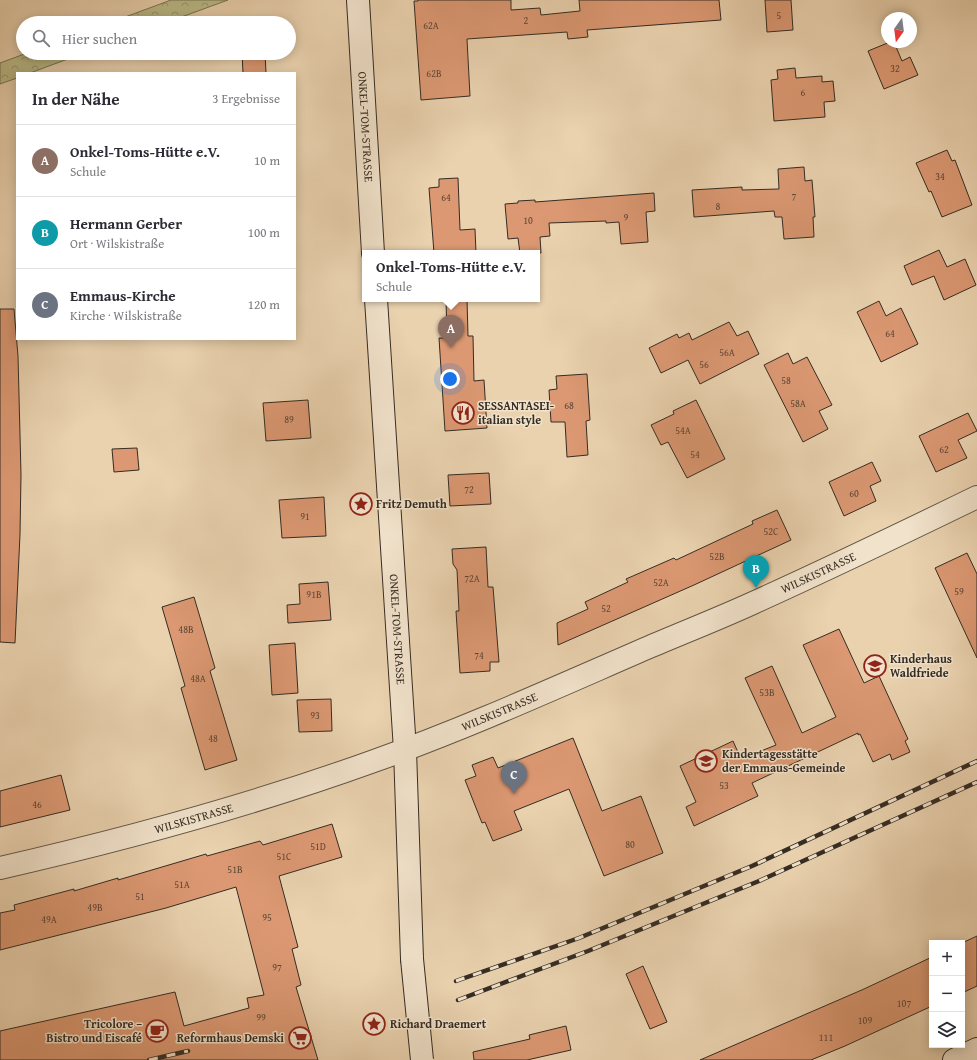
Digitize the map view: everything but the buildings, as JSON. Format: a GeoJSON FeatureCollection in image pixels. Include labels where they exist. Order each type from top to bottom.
{"type":"FeatureCollection","features":[{"type":"Feature","properties":{"kind":"main road","name":"ONKEL-TOM-STRASSE"},"geometry":{"type":"LineString","coordinates":[[358,0],[374,250]]}},
{"type":"Feature","properties":{"kind":"main road","name":"ONKEL-TOM-STRASSE"},"geometry":{"type":"LineString","coordinates":[[376,302],[405,750],[412,960],[422,1060]]}},
{"type":"Feature","properties":{"kind":"main road","name":"WILSKISTRASSE"},"geometry":{"type":"LineString","coordinates":[[0,868],[44,859],[159,829],[260,799],[405,750],[561,687],[752,604],[977,497]]}},
{"type":"Feature","properties":{"kind":"main road"},"geometry":{"type":"LineString","coordinates":[[954,1060],[977,1049]]}},
{"type":"Feature","properties":{"kind":"green space"},"geometry":{"type":"Polygon","coordinates":[[[171,0],[228,0],[184,16],[128,16],[171,0]]]}},
{"type":"Feature","properties":{"kind":"green space"},"geometry":{"type":"Polygon","coordinates":[[[16,57],[16,60],[65,60],[33,72],[16,72],[16,78],[0,84],[0,63],[16,57]]]}},
{"type":"Feature","properties":{"kind":"railway"},"geometry":{"type":"LineString","coordinates":[[456,981],[579,938],[752,866],[977,761]]}},
{"type":"Feature","properties":{"kind":"railway"},"geometry":{"type":"LineString","coordinates":[[458,1000],[588,951],[759,881],[977,782]]}},
{"type":"Feature","properties":{"kind":"railway"},"geometry":{"type":"LineString","coordinates":[[149,1060],[188,1051]]}},
{"type":"Feature","properties":{"kind":"place","name":"Onkel-Toms-Hütte e.V."},"geometry":{"type":"Point","coordinates":[451,348]}},
{"type":"Feature","properties":{"kind":"place","name":"SESSANTASEI- italian style"},"geometry":{"type":"Point","coordinates":[463,413]}},
{"type":"Feature","properties":{"kind":"place","name":"Fritz Demuth"},"geometry":{"type":"Point","coordinates":[361,504]}},
{"type":"Feature","properties":{"kind":"place","name":"Hermann Gerber"},"geometry":{"type":"Point","coordinates":[756,588]}},
{"type":"Feature","properties":{"kind":"place","name":"Kinderhaus Waldfriede"},"geometry":{"type":"Point","coordinates":[875,666]}},
{"type":"Feature","properties":{"kind":"place","name":"Kindertagesstätte der Emmaus-Gemeinde"},"geometry":{"type":"Point","coordinates":[706,761]}},
{"type":"Feature","properties":{"kind":"place","name":"Emmaus-Kirche"},"geometry":{"type":"Point","coordinates":[514,794]}},
{"type":"Feature","properties":{"kind":"place","name":"Richard Draemert"},"geometry":{"type":"Point","coordinates":[374,1024]}},
{"type":"Feature","properties":{"kind":"place","name":"Tricolore – Bistro und Eiscafé"},"geometry":{"type":"Point","coordinates":[157,1031]}},
{"type":"Feature","properties":{"kind":"place","name":"Reformhaus Demski"},"geometry":{"type":"Point","coordinates":[300,1038]}}]}
